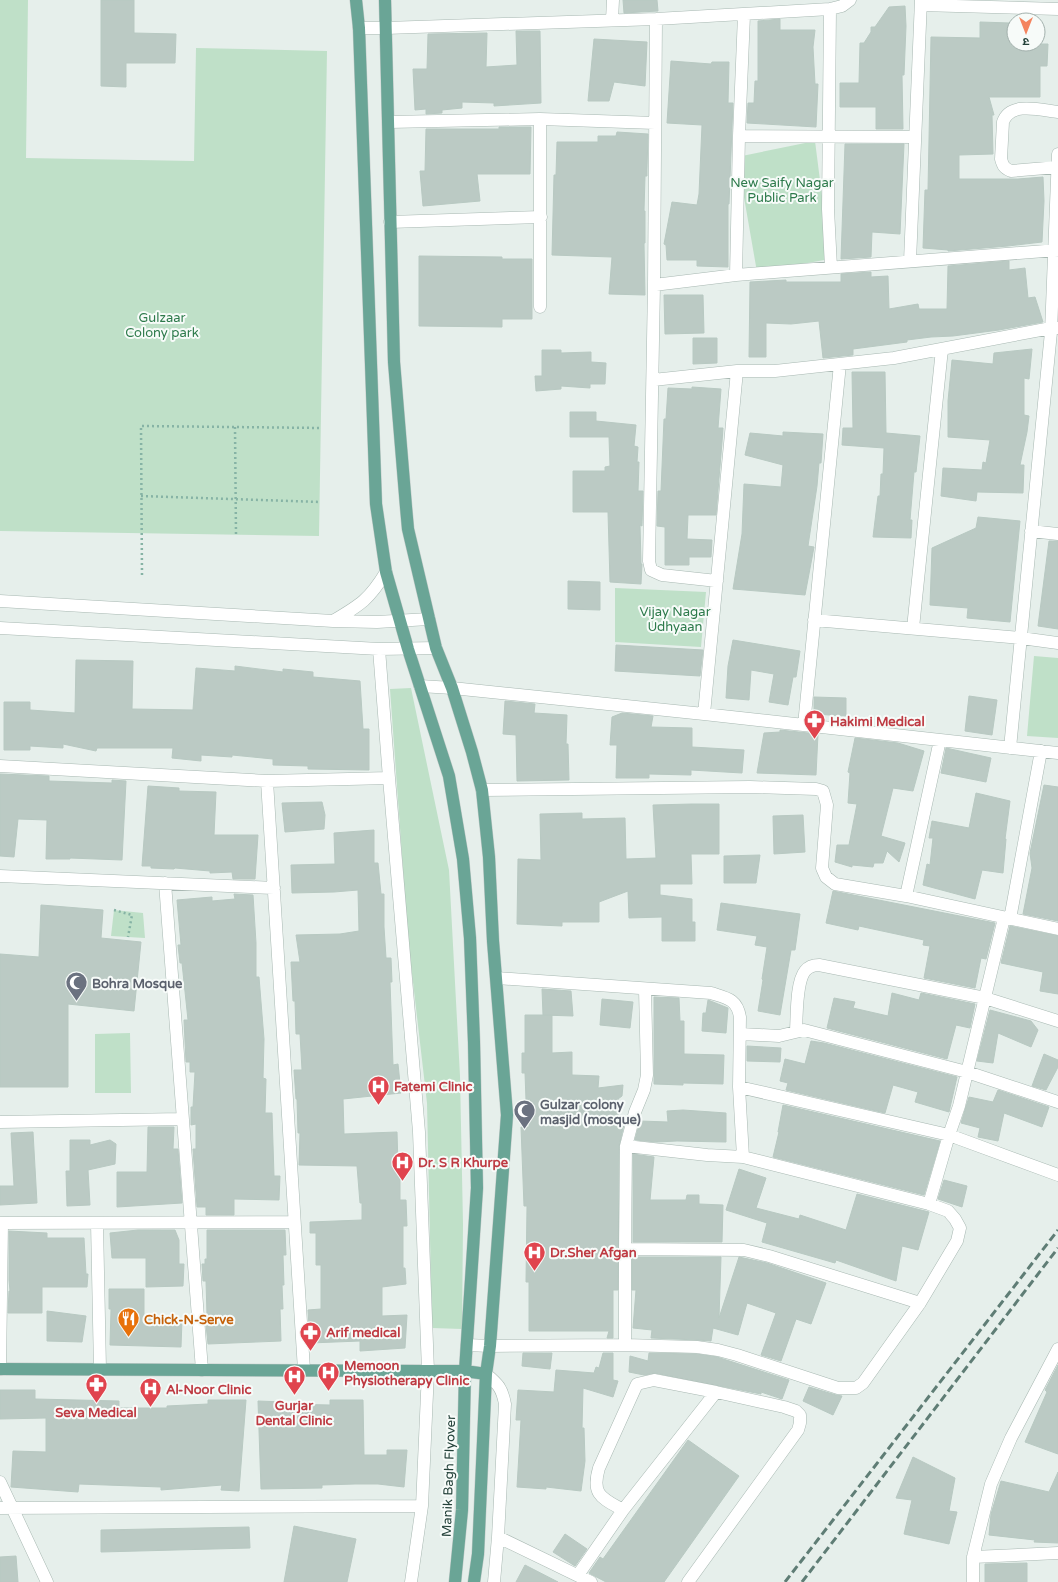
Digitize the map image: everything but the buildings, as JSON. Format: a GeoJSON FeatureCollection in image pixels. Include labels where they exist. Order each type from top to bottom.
{"type":"FeatureCollection","features":[{"type":"Feature","properties":{"kind":"main road","name":"Manik Bagh Flyover"},"geometry":{"type":"LineString","coordinates":[[356,0],[359,28],[376,504],[386,572],[408,650],[449,776],[463,859],[470,938],[477,1188],[465,1372],[462,1510],[456,1582]]}},
{"type":"Feature","properties":{"kind":"main road"},"geometry":{"type":"LineString","coordinates":[[385,0],[394,362],[408,530],[436,648],[452,688],[482,790],[489,857],[496,978],[507,1115],[490,1346],[486,1374],[478,1554],[474,1582]]}},
{"type":"Feature","properties":{"kind":"main road"},"geometry":{"type":"LineString","coordinates":[[0,1369],[428,1371],[486,1374]]}},
{"type":"Feature","properties":{"kind":"street"},"geometry":{"type":"LineString","coordinates":[[612,0],[612,20]]}},
{"type":"Feature","properties":{"kind":"street"},"geometry":{"type":"LineString","coordinates":[[359,28],[744,15],[830,9],[842,6],[850,0]]}},
{"type":"Feature","properties":{"kind":"street"},"geometry":{"type":"LineString","coordinates":[[910,261],[921,3],[1058,9]]}},
{"type":"Feature","properties":{"kind":"street"},"geometry":{"type":"LineString","coordinates":[[830,9],[830,136],[828,209],[831,268]]}},
{"type":"Feature","properties":{"kind":"street"},"geometry":{"type":"LineString","coordinates":[[736,275],[739,136],[744,15]]}},
{"type":"Feature","properties":{"kind":"street"},"geometry":{"type":"LineString","coordinates":[[656,19],[653,380],[649,561],[651,570],[662,575],[717,581]]}},
{"type":"Feature","properties":{"kind":"street"},"geometry":{"type":"LineString","coordinates":[[1058,112],[1025,108],[1010,112],[1005,116],[1003,122],[1001,159],[1006,169],[1011,171],[1058,167]]}},
{"type":"Feature","properties":{"kind":"street"},"geometry":{"type":"LineString","coordinates":[[389,122],[540,119],[655,123]]}},
{"type":"Feature","properties":{"kind":"street"},"geometry":{"type":"LineString","coordinates":[[540,119],[540,307]]}},
{"type":"Feature","properties":{"kind":"street"},"geometry":{"type":"LineString","coordinates":[[739,136],[915,136]]}},
{"type":"Feature","properties":{"kind":"street"},"geometry":{"type":"LineString","coordinates":[[1010,748],[1031,531],[1054,328],[1058,154]]}},
{"type":"Feature","properties":{"kind":"street"},"geometry":{"type":"LineString","coordinates":[[390,222],[541,217]]}},
{"type":"Feature","properties":{"kind":"street"},"geometry":{"type":"LineString","coordinates":[[654,285],[736,275],[1056,251]]}},
{"type":"Feature","properties":{"kind":"street"},"geometry":{"type":"LineString","coordinates":[[653,380],[737,371],[775,371],[894,358],[1054,328]]}},
{"type":"Feature","properties":{"kind":"street"},"geometry":{"type":"LineString","coordinates":[[913,628],[942,349]]}},
{"type":"Feature","properties":{"kind":"street"},"geometry":{"type":"LineString","coordinates":[[804,725],[840,364]]}},
{"type":"Feature","properties":{"kind":"street"},"geometry":{"type":"LineString","coordinates":[[704,714],[737,371]]}},
{"type":"Feature","properties":{"kind":"street"},"geometry":{"type":"LineString","coordinates":[[1031,531],[1058,534]]}},
{"type":"Feature","properties":{"kind":"street"},"geometry":{"type":"LineString","coordinates":[[333,621],[368,598],[375,590],[386,572]]}},
{"type":"Feature","properties":{"kind":"street"},"geometry":{"type":"LineString","coordinates":[[0,601],[333,621],[429,620]]}},
{"type":"Feature","properties":{"kind":"street"},"geometry":{"type":"LineString","coordinates":[[814,620],[1021,638],[1058,643]]}},
{"type":"Feature","properties":{"kind":"street"},"geometry":{"type":"LineString","coordinates":[[0,628],[379,649],[408,650],[436,648]]}},
{"type":"Feature","properties":{"kind":"street"},"geometry":{"type":"LineString","coordinates":[[379,649],[419,1132],[428,1371],[422,1506],[412,1582]]}},
{"type":"Feature","properties":{"kind":"street"},"geometry":{"type":"LineString","coordinates":[[420,686],[704,714],[1058,753]]}},
{"type":"Feature","properties":{"kind":"street"},"geometry":{"type":"LineString","coordinates":[[906,896],[940,740]]}},
{"type":"Feature","properties":{"kind":"street"},"geometry":{"type":"LineString","coordinates":[[929,1204],[959,1106],[985,998],[1007,918],[1041,751]]}},
{"type":"Feature","properties":{"kind":"street"},"geometry":{"type":"LineString","coordinates":[[0,766],[267,781],[389,778]]}},
{"type":"Feature","properties":{"kind":"street"},"geometry":{"type":"LineString","coordinates":[[267,781],[304,1370]]}},
{"type":"Feature","properties":{"kind":"street"},"geometry":{"type":"LineString","coordinates":[[482,790],[750,787],[816,789],[823,791],[827,805],[821,861],[822,868],[826,877],[835,884],[906,896],[1058,929]]}},
{"type":"Feature","properties":{"kind":"street"},"geometry":{"type":"LineString","coordinates":[[0,876],[274,888]]}},
{"type":"Feature","properties":{"kind":"street"},"geometry":{"type":"LineString","coordinates":[[165,883],[202,1370]]}},
{"type":"Feature","properties":{"kind":"street"},"geometry":{"type":"LineString","coordinates":[[796,1030],[802,975],[806,969],[812,965],[819,965],[985,998],[1058,1021]]}},
{"type":"Feature","properties":{"kind":"street"},"geometry":{"type":"LineString","coordinates":[[496,978],[711,993],[733,1001],[739,1009],[741,1034],[739,1087],[743,1157]]}},
{"type":"Feature","properties":{"kind":"street"},"geometry":{"type":"LineString","coordinates":[[625,1345],[626,1146],[635,1112],[644,1090],[647,1075],[645,988]]}},
{"type":"Feature","properties":{"kind":"street"},"geometry":{"type":"LineString","coordinates":[[741,1034],[778,1036],[788,1034],[796,1030],[804,1030],[967,1072],[1058,1102]]}},
{"type":"Feature","properties":{"kind":"street"},"geometry":{"type":"LineString","coordinates":[[739,1087],[949,1135],[1058,1176]]}},
{"type":"Feature","properties":{"kind":"street"},"geometry":{"type":"LineString","coordinates":[[0,1122],[182,1119]]}},
{"type":"Feature","properties":{"kind":"street"},"geometry":{"type":"LineString","coordinates":[[467,1345],[625,1345],[697,1347],[718,1350],[750,1359],[838,1388],[856,1388],[863,1383],[920,1303],[957,1242],[960,1228],[955,1218],[948,1211],[929,1204],[743,1157],[707,1155],[626,1146]]}},
{"type":"Feature","properties":{"kind":"street"},"geometry":{"type":"LineString","coordinates":[[0,1369],[1,1223],[294,1222]]}},
{"type":"Feature","properties":{"kind":"street"},"geometry":{"type":"LineString","coordinates":[[97,1223],[100,1369]]}},
{"type":"Feature","properties":{"kind":"street"},"geometry":{"type":"LineString","coordinates":[[625,1249],[744,1250],[769,1256],[920,1303]]}},
{"type":"Feature","properties":{"kind":"street"},"geometry":{"type":"LineString","coordinates":[[973,1582],[973,1557],[991,1484],[1011,1438],[1058,1349]]}},
{"type":"Feature","properties":{"kind":"street"},"geometry":{"type":"LineString","coordinates":[[486,1374],[499,1385],[505,1404],[498,1537],[494,1582]]}},
{"type":"Feature","properties":{"kind":"street"},"geometry":{"type":"LineString","coordinates":[[623,1510],[602,1498],[596,1488],[596,1483],[599,1468],[637,1384],[654,1380],[784,1407],[796,1411],[800,1415],[798,1430],[688,1582]]}},
{"type":"Feature","properties":{"kind":"street"},"geometry":{"type":"LineString","coordinates":[[578,1575],[623,1510],[716,1392]]}},
{"type":"Feature","properties":{"kind":"street"},"geometry":{"type":"LineString","coordinates":[[0,1482],[6,1508],[47,1582]]}},
{"type":"Feature","properties":{"kind":"street"},"geometry":{"type":"LineString","coordinates":[[6,1508],[422,1506]]}},
{"type":"Feature","properties":{"kind":"street"},"geometry":{"type":"LineString","coordinates":[[498,1537],[591,1582]]}},
{"type":"Feature","properties":{"kind":"street"},"geometry":{"type":"LineString","coordinates":[[973,1557],[1058,1553]]}},
{"type":"Feature","properties":{"kind":"path"},"geometry":{"type":"LineString","coordinates":[[142,575],[141,426],[321,428]]}},
{"type":"Feature","properties":{"kind":"path"},"geometry":{"type":"LineString","coordinates":[[235,427],[236,535]]}},
{"type":"Feature","properties":{"kind":"path"},"geometry":{"type":"LineString","coordinates":[[141,496],[320,502]]}},
{"type":"Feature","properties":{"kind":"path"},"geometry":{"type":"LineString","coordinates":[[114,910],[132,915],[128,937]]}},
{"type":"Feature","properties":{"kind":"green space","name":"Gulzaar Colony park"},"geometry":{"type":"Polygon","coordinates":[[[0,0],[28,0],[26,158],[194,161],[196,48],[327,51],[319,536],[0,531],[0,0]]]}},
{"type":"Feature","properties":{"kind":"green space","name":"New Saify Nagar Public Park"},"geometry":{"type":"Polygon","coordinates":[[[815,141],[830,259],[757,272],[737,157],[815,141]]]}},
{"type":"Feature","properties":{"kind":"green space","name":"Vijay Nagar Udhyaan"},"geometry":{"type":"Polygon","coordinates":[[[615,588],[706,592],[701,647],[615,642],[615,588]]]}},
{"type":"Feature","properties":{"kind":"green space"},"geometry":{"type":"Polygon","coordinates":[[[1034,656],[1058,658],[1058,738],[1027,736],[1034,656]]]}},
{"type":"Feature","properties":{"kind":"green space"},"geometry":{"type":"Polygon","coordinates":[[[411,688],[449,870],[460,1076],[463,1224],[462,1329],[432,1328],[427,1103],[408,939],[390,689],[411,688]]]}},
{"type":"Feature","properties":{"kind":"green space"},"geometry":{"type":"Polygon","coordinates":[[[114,910],[143,913],[145,938],[111,936],[114,910]]]}},
{"type":"Feature","properties":{"kind":"green space"},"geometry":{"type":"Polygon","coordinates":[[[130,1033],[131,1093],[95,1093],[95,1034],[130,1033]]]}},
{"type":"Feature","properties":{"kind":"railway"},"geometry":{"type":"LineString","coordinates":[[785,1582],[1058,1230]]}},
{"type":"Feature","properties":{"kind":"railway"},"geometry":{"type":"LineString","coordinates":[[802,1582],[1058,1248]]}},
{"type":"Feature","properties":{"kind":"place","name":"Hakimi Medical"},"geometry":{"type":"Point","coordinates":[814,740]}},
{"type":"Feature","properties":{"kind":"place","name":"Bohra Mosque"},"geometry":{"type":"Point","coordinates":[77,1002]}},
{"type":"Feature","properties":{"kind":"place","name":"Fatemi Clinic"},"geometry":{"type":"Point","coordinates":[378,1106]}},
{"type":"Feature","properties":{"kind":"place","name":"Gulzar colony masjid (mosque)"},"geometry":{"type":"Point","coordinates":[524,1130]}},
{"type":"Feature","properties":{"kind":"place","name":"Dr. S R Khurpe"},"geometry":{"type":"Point","coordinates":[403,1182]}},
{"type":"Feature","properties":{"kind":"place","name":"Dr.Sher Afgan"},"geometry":{"type":"Point","coordinates":[535,1272]}},
{"type":"Feature","properties":{"kind":"place","name":"Chick-N-Serve"},"geometry":{"type":"Point","coordinates":[129,1338]}},
{"type":"Feature","properties":{"kind":"place","name":"Arif medical"},"geometry":{"type":"Point","coordinates":[311,1352]}},
{"type":"Feature","properties":{"kind":"place","name":"Memoon Physiotherapy Clinic"},"geometry":{"type":"Point","coordinates":[328,1392]}},
{"type":"Feature","properties":{"kind":"place","name":"Gurjar Dental Clinic"},"geometry":{"type":"Point","coordinates":[294,1396]}},
{"type":"Feature","properties":{"kind":"place","name":"Seva Medical"},"geometry":{"type":"Point","coordinates":[96,1404]}},
{"type":"Feature","properties":{"kind":"place","name":"Al-Noor Clinic"},"geometry":{"type":"Point","coordinates":[150,1408]}}]}
